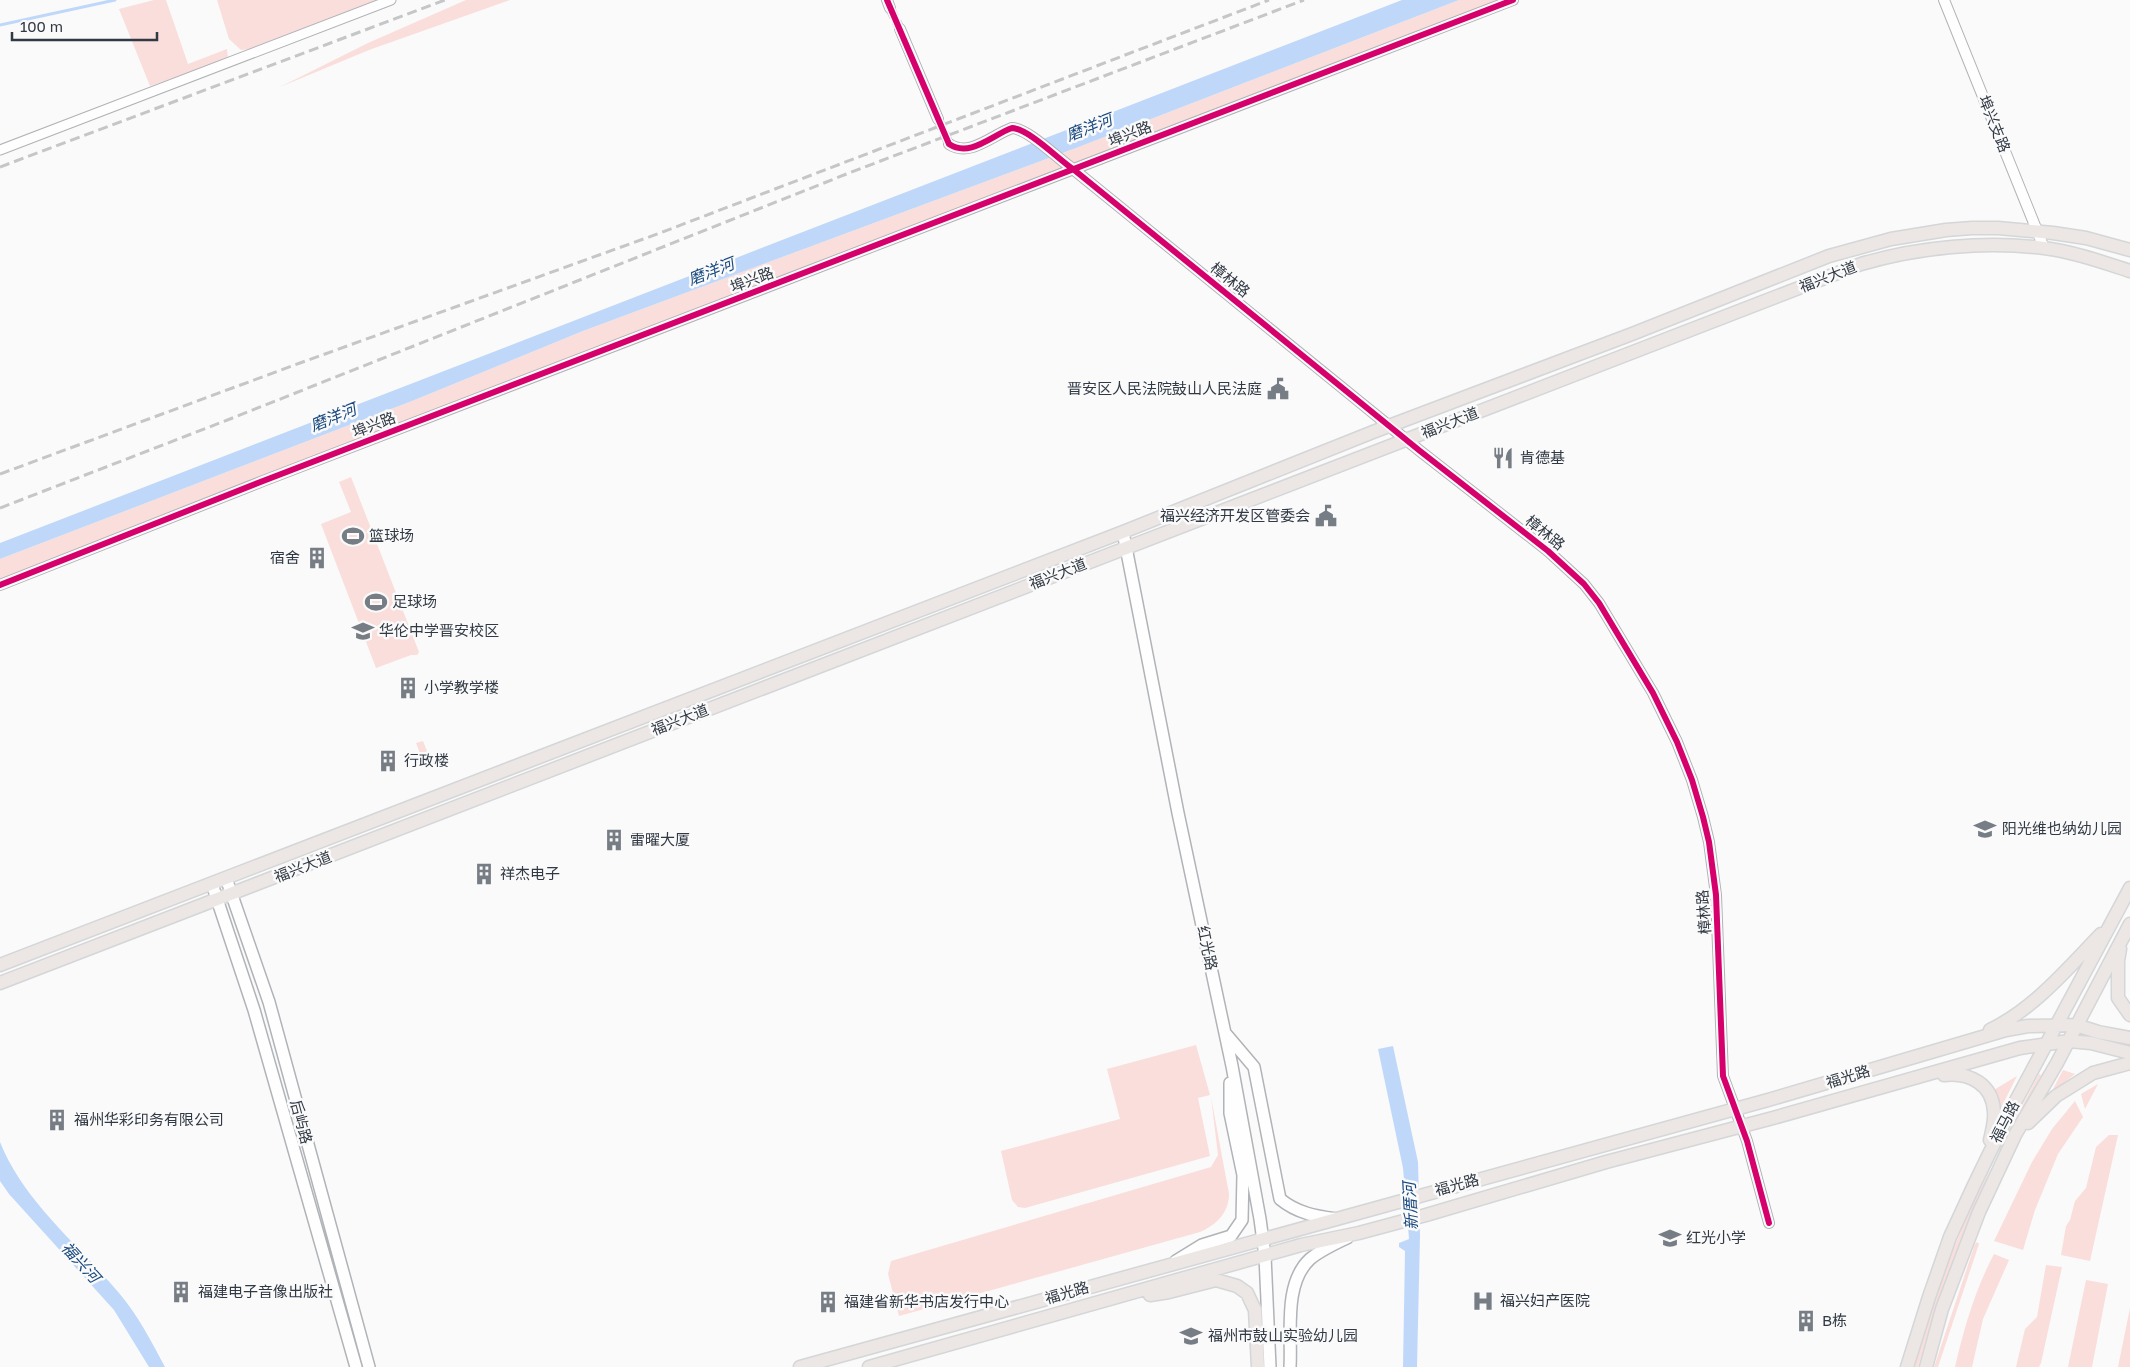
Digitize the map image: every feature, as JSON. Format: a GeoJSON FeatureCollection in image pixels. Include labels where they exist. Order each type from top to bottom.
{"type":"FeatureCollection","features":[{"type":"Feature","properties":{"kind":"main road","name":"福兴大道"},"geometry":{"type":"LineString","coordinates":[[0,965],[1844,252],[1882,241],[1946,230],[1998,228],[2038,231],[2086,238],[2130,250]]}},
{"type":"Feature","properties":{"kind":"main road","name":"福兴大道"},"geometry":{"type":"LineString","coordinates":[[0,983],[232,895],[1406,439],[1870,262],[1894,255],[1935,249],[1991,246],[2044,248],[2090,258],[2130,271]]}},
{"type":"Feature","properties":{"kind":"main road","name":"红光路"},"geometry":{"type":"LineString","coordinates":[[1123,532],[1178,813],[1232,1066],[1263,1239],[1270,1367]]}},
{"type":"Feature","properties":{"kind":"main road","name":"后屿路"},"geometry":{"type":"LineString","coordinates":[[226,878],[269,1002],[369,1367]]}},
{"type":"Feature","properties":{"kind":"main road","name":"后屿路"},"geometry":{"type":"LineString","coordinates":[[212,884],[254,1010],[356,1367]]}},
{"type":"Feature","properties":{"kind":"main road","name":"福马路"},"geometry":{"type":"LineString","coordinates":[[1907,1367],[1950,1237],[2005,1121],[2130,888]]}},
{"type":"Feature","properties":{"kind":"main road"},"geometry":{"type":"LineString","coordinates":[[1967,1042],[2009,1019],[2040,995],[2069,968],[2113,921]]}},
{"type":"Feature","properties":{"kind":"main road","name":"福马路"},"geometry":{"type":"LineString","coordinates":[[1926,1367],[1942,1309],[1968,1238],[2015,1135],[2069,1041],[2130,924]]}},
{"type":"Feature","properties":{"kind":"main road"},"geometry":{"type":"LineString","coordinates":[[2122,940],[2118,961],[2118,998],[2130,1015]]}},
{"type":"Feature","properties":{"kind":"main road","name":"福光路"},"geometry":{"type":"LineString","coordinates":[[800,1367],[2028,1026],[2076,1026],[2095,1038]]}},
{"type":"Feature","properties":{"kind":"main road"},"geometry":{"type":"LineString","coordinates":[[1225,1032],[1254,1068],[1280,1199],[1286,1204],[1308,1214],[1338,1219]]}},
{"type":"Feature","properties":{"kind":"main road","name":"福光路"},"geometry":{"type":"LineString","coordinates":[[869,1367],[1301,1245],[1359,1233],[1426,1215],[1606,1162],[2020,1048],[2095,1038]]}},
{"type":"Feature","properties":{"kind":"main road"},"geometry":{"type":"LineString","coordinates":[[2095,1038],[2130,1038]]}},
{"type":"Feature","properties":{"kind":"main road"},"geometry":{"type":"LineString","coordinates":[[2095,1038],[2130,1053]]}},
{"type":"Feature","properties":{"kind":"main road"},"geometry":{"type":"LineString","coordinates":[[2015,1135],[2056,1096],[2093,1073],[2130,1063]]}},
{"type":"Feature","properties":{"kind":"main road"},"geometry":{"type":"LineString","coordinates":[[1169,1265],[1202,1245],[1231,1236],[1242,1220],[1243,1175],[1230,1113],[1229,1095],[1232,1066]]}},
{"type":"Feature","properties":{"kind":"main road"},"geometry":{"type":"LineString","coordinates":[[1912,1078],[1960,1074],[1971,1076],[1986,1088],[1994,1111],[1987,1159]]}},
{"type":"Feature","properties":{"kind":"main road"},"geometry":{"type":"LineString","coordinates":[[1290,1367],[1292,1292],[1300,1272],[1309,1260],[1319,1252],[1359,1233]]}},
{"type":"Feature","properties":{"kind":"main road"},"geometry":{"type":"LineString","coordinates":[[1122,1296],[1169,1292],[1216,1280],[1237,1286],[1246,1293],[1255,1310],[1258,1367]]}},
{"type":"Feature","properties":{"kind":"street"},"geometry":{"type":"LineString","coordinates":[[0,150],[391,0]]}},
{"type":"Feature","properties":{"kind":"street","name":"埠兴路"},"geometry":{"type":"LineString","coordinates":[[0,585],[263,481],[1514,0]]}},
{"type":"Feature","properties":{"kind":"street","name":"埠兴支路"},"geometry":{"type":"LineString","coordinates":[[1944,0],[2044,248]]}},
{"type":"Feature","properties":{"kind":"street"},"geometry":{"type":"LineString","coordinates":[[900,29],[938,118]]}},
{"type":"Feature","properties":{"kind":"street","name":"樟林路"},"geometry":{"type":"LineString","coordinates":[[949,144],[963,150],[1012,128],[1017,128],[1029,135],[1406,439],[1548,550],[1584,584],[1628,650],[1677,742],[1695,789],[1712,862],[1719,930],[1722,1065],[1726,1085],[1747,1141],[1768,1223]]}},
{"type":"Feature","properties":{"kind":"shaded area"},"geometry":{"type":"Polygon","coordinates":[[[154,0],[166,0],[188,64],[227,49],[228,59],[150,86],[119,9],[154,0]]]}},
{"type":"Feature","properties":{"kind":"shaded area"},"geometry":{"type":"Polygon","coordinates":[[[217,0],[377,0],[250,49],[241,50],[229,39],[217,0]]]}},
{"type":"Feature","properties":{"kind":"shaded area"},"geometry":{"type":"Polygon","coordinates":[[[466,0],[510,0],[369,50],[280,87],[368,43],[466,0]]]}},
{"type":"Feature","properties":{"kind":"shaded area"},"geometry":{"type":"Polygon","coordinates":[[[1459,0],[1506,0],[0,581],[0,559],[412,401],[583,331],[1076,148],[1459,0]]]}},
{"type":"Feature","properties":{"kind":"shaded area"},"geometry":{"type":"Polygon","coordinates":[[[351,477],[419,652],[417,655],[411,655],[376,668],[321,524],[351,512],[339,482],[351,477]]]}},
{"type":"Feature","properties":{"kind":"shaded area"},"geometry":{"type":"Polygon","coordinates":[[[423,741],[431,761],[424,764],[416,743],[423,741]]]}},
{"type":"Feature","properties":{"kind":"shaded area"},"geometry":{"type":"Polygon","coordinates":[[[1196,1045],[1210,1095],[1198,1098],[1210,1156],[1025,1208],[1018,1207],[1012,1200],[1001,1151],[1120,1119],[1107,1069],[1196,1045]]]}},
{"type":"Feature","properties":{"kind":"shaded area"},"geometry":{"type":"Polygon","coordinates":[[[2063,1070],[2075,1074],[2055,1090],[2053,1089],[2063,1070]]]}},
{"type":"Feature","properties":{"kind":"shaded area"},"geometry":{"type":"Polygon","coordinates":[[[2039,1074],[2041,1075],[2000,1151],[1999,1150],[2039,1074]]]}},
{"type":"Feature","properties":{"kind":"shaded area"},"geometry":{"type":"Polygon","coordinates":[[[2017,1076],[1997,1116],[1992,1091],[2017,1076]]]}},
{"type":"Feature","properties":{"kind":"shaded area"},"geometry":{"type":"Polygon","coordinates":[[[2098,1084],[2085,1109],[2081,1094],[2098,1084]]]}},
{"type":"Feature","properties":{"kind":"shaded area"},"geometry":{"type":"Polygon","coordinates":[[[1211,1097],[1229,1194],[1224,1213],[1211,1226],[1200,1232],[899,1316],[888,1274],[891,1261],[1211,1167],[1218,1155],[1211,1097]]]}},
{"type":"Feature","properties":{"kind":"shaded area"},"geometry":{"type":"Polygon","coordinates":[[[2075,1101],[2083,1117],[2058,1154],[2035,1210],[2023,1250],[1994,1241],[2032,1162],[2052,1129],[2075,1101]]]}},
{"type":"Feature","properties":{"kind":"shaded area"},"geometry":{"type":"Polygon","coordinates":[[[2109,1135],[2118,1135],[2090,1261],[2061,1255],[2066,1226],[2070,1220],[2075,1201],[2086,1188],[2096,1147],[2109,1135]]]}},
{"type":"Feature","properties":{"kind":"shaded area"},"geometry":{"type":"Polygon","coordinates":[[[1990,1170],[1935,1309],[1918,1367],[1914,1367],[1929,1316],[1947,1266],[1990,1170]]]}},
{"type":"Feature","properties":{"kind":"shaded area"},"geometry":{"type":"Polygon","coordinates":[[[1977,1242],[1979,1244],[1938,1367],[1934,1367],[1975,1244],[1977,1242]]]}},
{"type":"Feature","properties":{"kind":"shaded area"},"geometry":{"type":"Polygon","coordinates":[[[1994,1254],[2009,1260],[1983,1319],[1972,1367],[1955,1367],[1971,1309],[1981,1281],[1994,1254]]]}},
{"type":"Feature","properties":{"kind":"shaded area"},"geometry":{"type":"Polygon","coordinates":[[[2046,1265],[2062,1267],[2041,1363],[2039,1367],[2016,1367],[2025,1329],[2037,1317],[2046,1265]]]}},
{"type":"Feature","properties":{"kind":"shaded area"},"geometry":{"type":"Polygon","coordinates":[[[2086,1280],[2108,1284],[2092,1367],[2068,1367],[2086,1280]]]}},
{"type":"Feature","properties":{"kind":"shaded area"},"geometry":{"type":"Polygon","coordinates":[[[2130,1308],[2130,1367],[2118,1367],[2130,1308]]]}},
{"type":"Feature","properties":{"kind":"water","name":"磨洋河"},"geometry":{"type":"Polygon","coordinates":[[[1402,0],[1459,0],[1076,148],[583,331],[412,401],[0,559],[0,543],[1402,0]]]}},
{"type":"Feature","properties":{"kind":"water","name":"新厝河"},"geometry":{"type":"Polygon","coordinates":[[[1393,1046],[1418,1162],[1420,1236],[1417,1367],[1403,1367],[1405,1251],[1399,1247],[1399,1243],[1409,1239],[1403,1168],[1378,1049],[1393,1046]]]}},
{"type":"Feature","properties":{"kind":"water","name":"福兴河"},"geometry":{"type":"Polygon","coordinates":[[[0,1142],[10,1164],[37,1203],[126,1301],[144,1328],[165,1367],[149,1367],[114,1310],[9,1194],[0,1181],[0,1142]]]}},
{"type":"Feature","properties":{"kind":"waterway"},"geometry":{"type":"LineString","coordinates":[[0,25],[115,0]]}},
{"type":"Feature","properties":{"kind":"tunnel"},"geometry":{"type":"LineString","coordinates":[[890,8],[900,29]]}},
{"type":"Feature","properties":{"kind":"tunnel"},"geometry":{"type":"LineString","coordinates":[[938,119],[949,144]]}},
{"type":"Feature","properties":{"kind":"railway"},"geometry":{"type":"LineString","coordinates":[[0,167],[445,0]]}},
{"type":"Feature","properties":{"kind":"railway"},"geometry":{"type":"LineString","coordinates":[[0,474],[660,233],[1269,0]]}},
{"type":"Feature","properties":{"kind":"railway"},"geometry":{"type":"LineString","coordinates":[[0,508],[230,419],[849,173],[1304,0]]}},
{"type":"Feature","properties":{"kind":"cycle path"},"geometry":{"type":"LineString","coordinates":[[887,0],[949,144],[957,148],[973,147],[1012,128],[1027,133],[1420,451],[1548,551],[1584,584],[1599,603],[1653,693],[1677,742],[1692,780],[1703,817],[1709,842],[1716,895],[1723,1076],[1747,1141],[1769,1223]]}},
{"type":"Feature","properties":{"kind":"cycle path"},"geometry":{"type":"LineString","coordinates":[[0,585],[263,481],[1513,0]]}},
{"type":"Feature","properties":{"kind":"place","name":"晋安区人民法院鼓山人民法庭"},"geometry":{"type":"Point","coordinates":[1278,389]}},
{"type":"Feature","properties":{"kind":"place","name":"肯德基"},"geometry":{"type":"Point","coordinates":[1503,458]}},
{"type":"Feature","properties":{"kind":"place","name":"福兴经济开发区管委会"},"geometry":{"type":"Point","coordinates":[1326,516]}},
{"type":"Feature","properties":{"kind":"place","name":"篮球场"},"geometry":{"type":"Point","coordinates":[353,536]}},
{"type":"Feature","properties":{"kind":"place","name":"宿舍"},"geometry":{"type":"Point","coordinates":[317,558]}},
{"type":"Feature","properties":{"kind":"place","name":"足球场"},"geometry":{"type":"Point","coordinates":[376,602]}},
{"type":"Feature","properties":{"kind":"place","name":"华伦中学晋安校区"},"geometry":{"type":"Point","coordinates":[363,631]}},
{"type":"Feature","properties":{"kind":"place","name":"小学教学楼"},"geometry":{"type":"Point","coordinates":[408,688]}},
{"type":"Feature","properties":{"kind":"place","name":"行政楼"},"geometry":{"type":"Point","coordinates":[388,761]}},
{"type":"Feature","properties":{"kind":"place","name":"阳光维也纳幼儿园"},"geometry":{"type":"Point","coordinates":[1985,829]}},
{"type":"Feature","properties":{"kind":"place","name":"雷曜大厦"},"geometry":{"type":"Point","coordinates":[614,840]}},
{"type":"Feature","properties":{"kind":"place","name":"祥杰电子"},"geometry":{"type":"Point","coordinates":[484,874]}},
{"type":"Feature","properties":{"kind":"place","name":"福州华彩印务有限公司"},"geometry":{"type":"Point","coordinates":[57,1120]}},
{"type":"Feature","properties":{"kind":"place","name":"红光小学"},"geometry":{"type":"Point","coordinates":[1670,1238]}},
{"type":"Feature","properties":{"kind":"place","name":"福建电子音像出版社"},"geometry":{"type":"Point","coordinates":[181,1292]}},
{"type":"Feature","properties":{"kind":"place","name":"福兴妇产医院"},"geometry":{"type":"Point","coordinates":[1483,1301]}},
{"type":"Feature","properties":{"kind":"place","name":"福建省新华书店发行中心"},"geometry":{"type":"Point","coordinates":[828,1302]}},
{"type":"Feature","properties":{"kind":"place","name":"B栋"},"geometry":{"type":"Point","coordinates":[1806,1321]}},
{"type":"Feature","properties":{"kind":"place","name":"福州市鼓山实验幼儿园"},"geometry":{"type":"Point","coordinates":[1191,1336]}}]}
